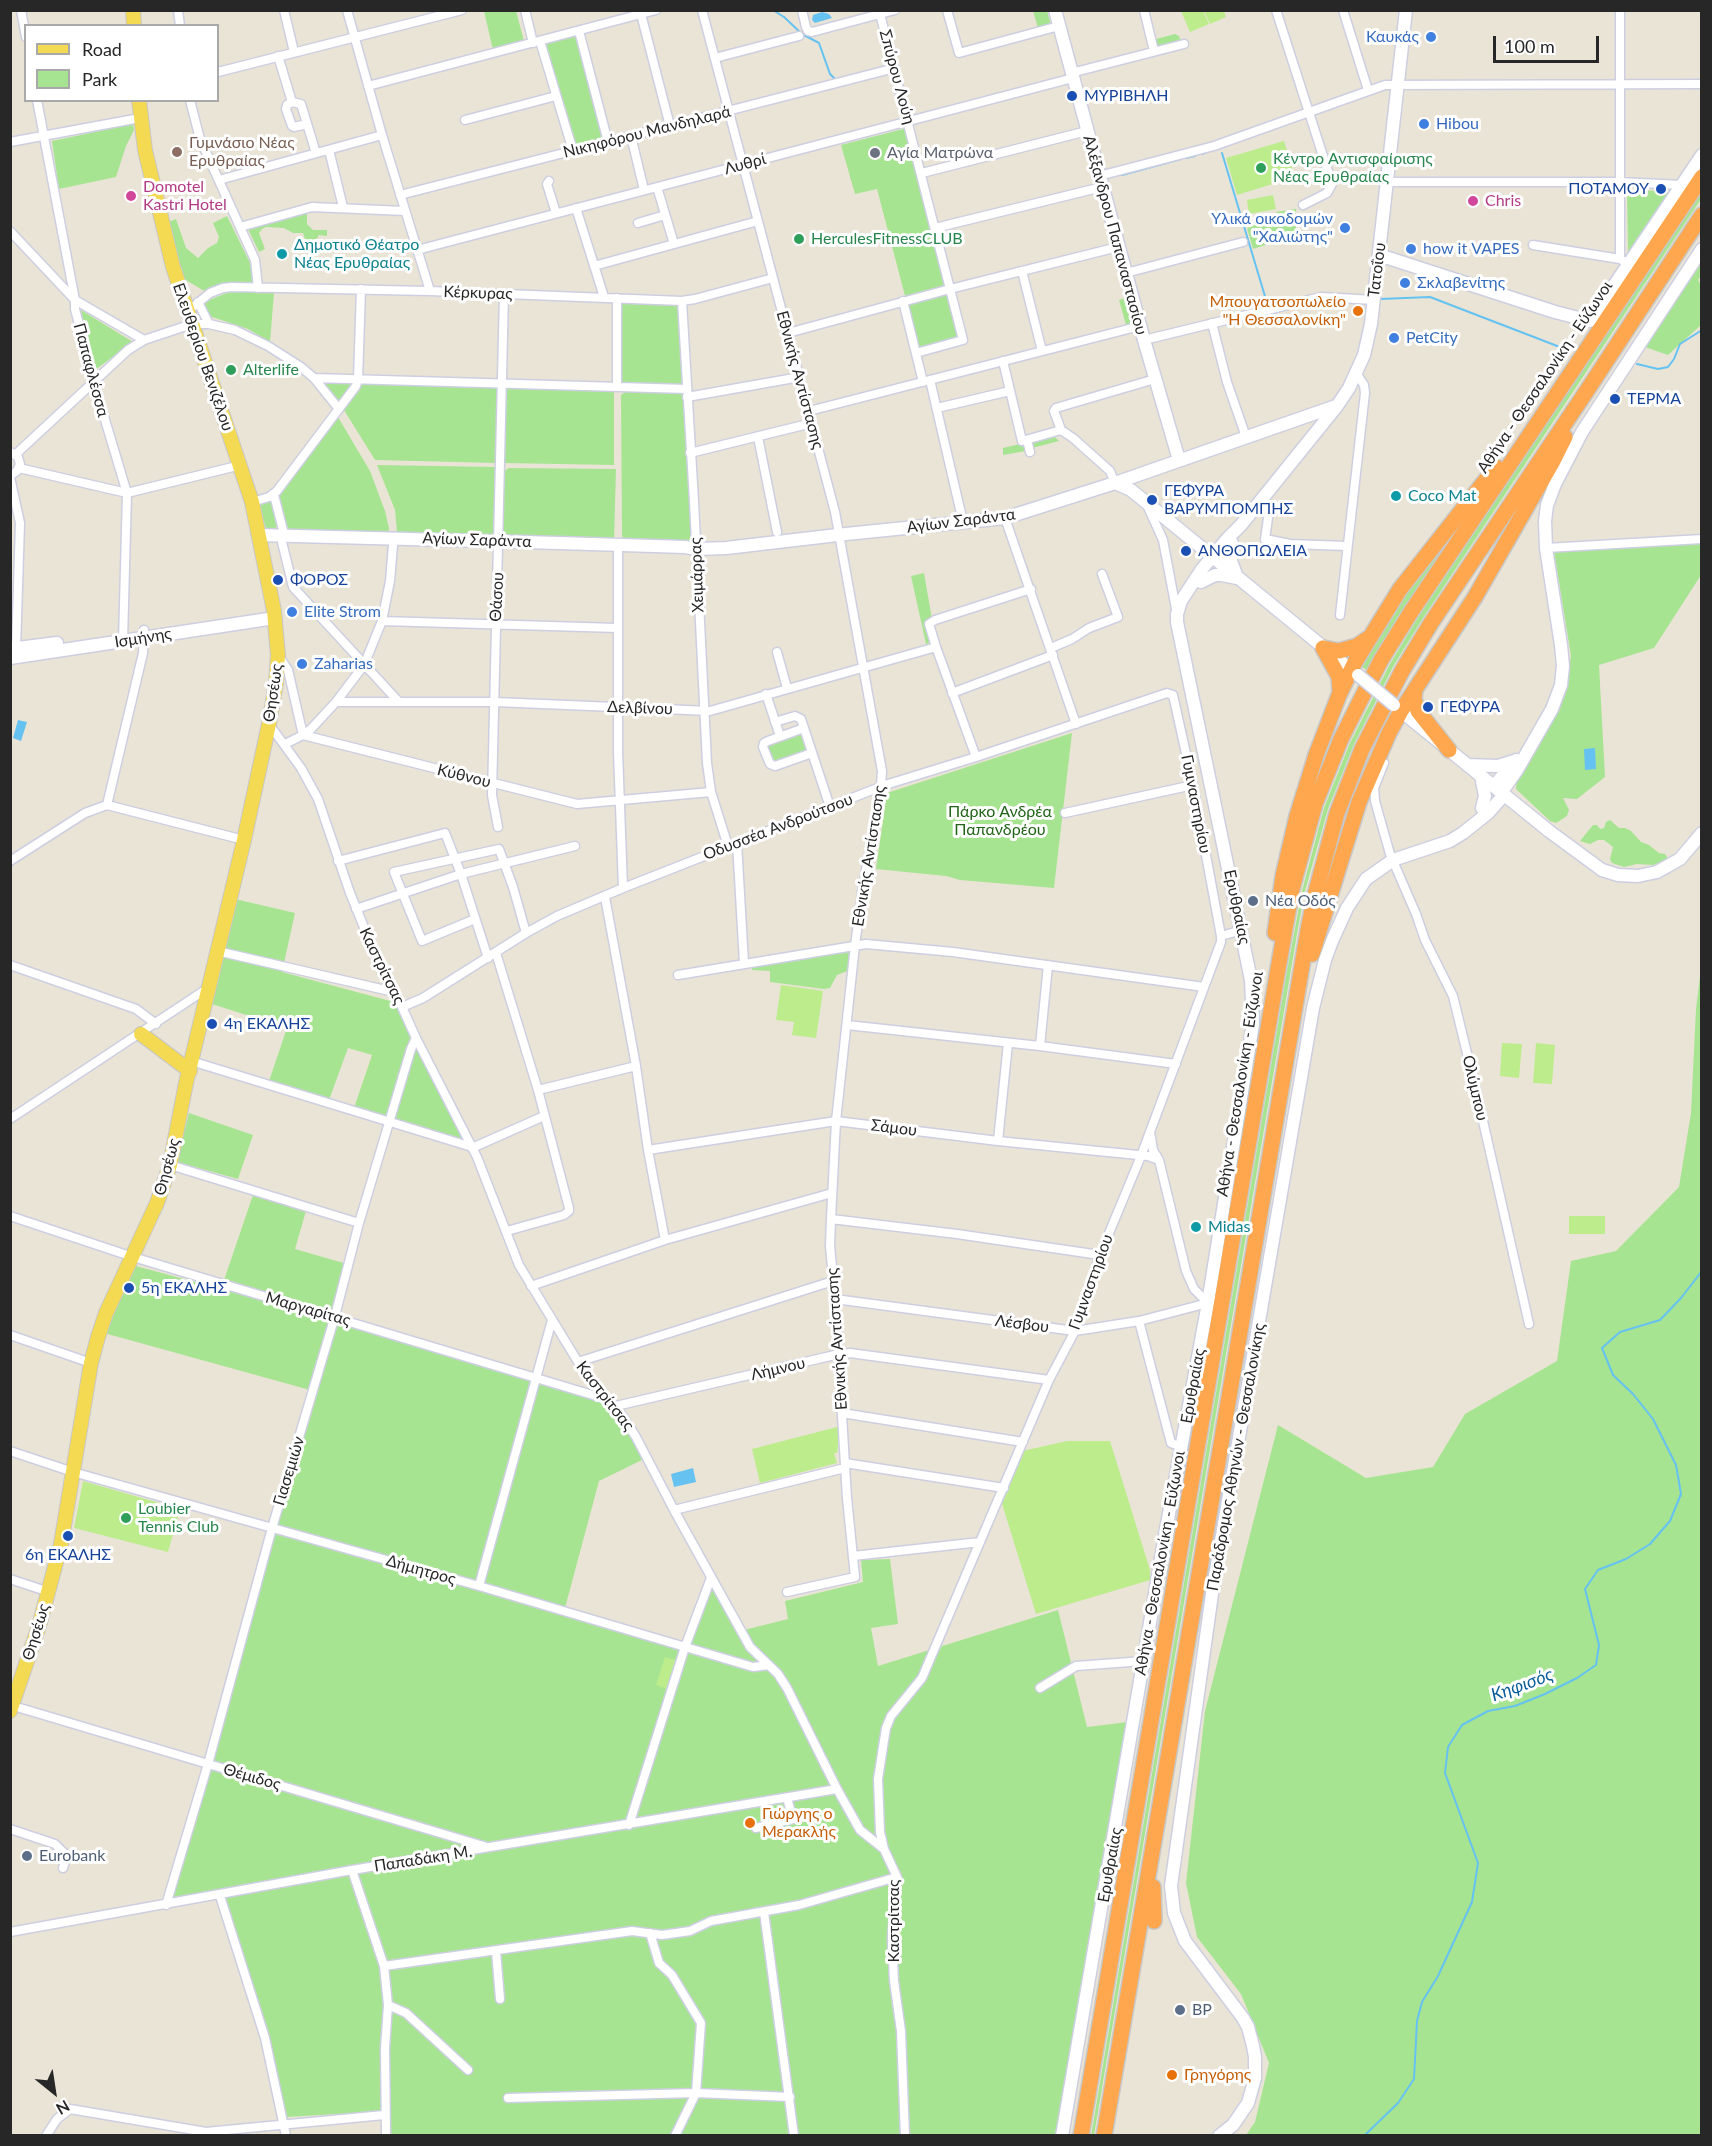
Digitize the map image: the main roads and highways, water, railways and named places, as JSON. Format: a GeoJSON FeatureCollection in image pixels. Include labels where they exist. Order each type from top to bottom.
{"type":"FeatureCollection","features":[{"type":"Feature","properties":{"kind":"highway","name":"Αθήνα - Θεσσαλονίκη - Εύζωνοι"},"geometry":{"type":"LineString","coordinates":[[1081,2136],[1289,908],[1315,804],[1341,739],[1381,660],[1555,394],[1701,177]]}},
{"type":"Feature","properties":{"kind":"highway"},"geometry":{"type":"LineString","coordinates":[[1104,2136],[1308,930],[1320,872],[1337,813],[1362,749],[1401,671],[1701,215]]}},
{"type":"Feature","properties":{"kind":"highway"},"geometry":{"type":"LineString","coordinates":[[1294,1018],[1359,802],[1391,736],[1398,708],[1418,685],[1475,597],[1553,461],[1588,389]]}},
{"type":"Feature","properties":{"kind":"highway"},"geometry":{"type":"LineString","coordinates":[[1271,1013],[1272,962],[1277,910],[1285,865],[1305,789],[1339,695],[1354,672],[1370,637],[1400,589],[1555,394]]}},
{"type":"Feature","properties":{"kind":"highway"},"geometry":{"type":"LineString","coordinates":[[1323,648],[1348,650],[1370,637]]}},
{"type":"Feature","properties":{"kind":"highway"},"geometry":{"type":"LineString","coordinates":[[1323,648],[1339,677],[1339,695]]}},
{"type":"Feature","properties":{"kind":"highway"},"geometry":{"type":"LineString","coordinates":[[1418,685],[1414,699],[1418,711],[1449,750]]}},
{"type":"Feature","properties":{"kind":"highway"},"geometry":{"type":"LineString","coordinates":[[1151,1857],[1154,1921]]}},
{"type":"Feature","properties":{"kind":"main road","name":"Αλέξανδρου Παπαναστασίου"},"geometry":{"type":"LineString","coordinates":[[1055,10],[1118,248],[1179,460]]}},
{"type":"Feature","properties":{"kind":"main road","name":"Τατοΐου"},"geometry":{"type":"LineString","coordinates":[[1215,559],[1337,406],[1356,374],[1367,344],[1388,182],[1406,10]]}},
{"type":"Feature","properties":{"kind":"main road","name":"Ελευθερίου Βενιζέλου"},"geometry":{"type":"LineString","coordinates":[[139,102],[140,118],[155,195],[173,267],[252,502],[274,615]]}},
{"type":"Feature","properties":{"kind":"main road"},"geometry":{"type":"LineString","coordinates":[[1379,255],[1555,312],[1590,321],[1624,261],[1682,185],[1701,154]]}},
{"type":"Feature","properties":{"kind":"main road","name":"Παράδρομος Αθηνών - Θεσσαλονίκης"},"geometry":{"type":"LineString","coordinates":[[1219,2136],[1233,2125],[1248,2103],[1255,2078],[1255,2057],[1251,2037],[1243,2018],[1188,1947],[1181,1934],[1171,1894],[1173,1865],[1212,1594],[1313,1008],[1324,960],[1347,908],[1366,879],[1393,860],[1450,841],[1474,824],[1517,770],[1552,709],[1559,694],[1563,666],[1546,548],[1547,505],[1562,466],[1701,249]]}},
{"type":"Feature","properties":{"kind":"main road"},"geometry":{"type":"LineString","coordinates":[[1179,460],[1337,406]]}},
{"type":"Feature","properties":{"kind":"main road","name":"Αγίων Σαράντα"},"geometry":{"type":"LineString","coordinates":[[259,539],[499,544],[686,553],[696,549],[726,548],[1005,518],[1179,460]]}},
{"type":"Feature","properties":{"kind":"main road","name":"Ερυθραίας"},"geometry":{"type":"LineString","coordinates":[[1115,483],[1126,487],[1499,791],[1602,870],[1618,875],[1638,876],[1667,867],[1686,854],[1701,833]]}},
{"type":"Feature","properties":{"kind":"main road","name":"Αγίων Σαράντα"},"geometry":{"type":"LineString","coordinates":[[283,538],[393,545],[499,544]]}},
{"type":"Feature","properties":{"kind":"main road"},"geometry":{"type":"LineString","coordinates":[[1196,544],[1229,541],[1231,561],[1237,578]]}},
{"type":"Feature","properties":{"kind":"main road","name":"Ερυθραίας"},"geometry":{"type":"LineString","coordinates":[[1182,638],[1181,626],[1186,606],[1215,559]]}},
{"type":"Feature","properties":{"kind":"main road","name":"Ερυθραίας"},"geometry":{"type":"LineString","coordinates":[[1062,2136],[1208,1304],[1253,1032],[1254,1009],[1251,980],[1242,930],[1177,614],[1187,590],[1215,559]]}},
{"type":"Feature","properties":{"kind":"main road"},"geometry":{"type":"LineString","coordinates":[[1201,582],[1222,575],[1237,578]]}},
{"type":"Feature","properties":{"kind":"main road","name":"Ισμήνης"},"geometry":{"type":"LineString","coordinates":[[12,652],[274,615]]}},
{"type":"Feature","properties":{"kind":"main road","name":"Θησέως"},"geometry":{"type":"LineString","coordinates":[[11,1707],[49,1592],[61,1544],[91,1363],[106,1313],[157,1203],[170,1165],[190,1066],[269,724],[278,655],[274,615]]}},
{"type":"Feature","properties":{"kind":"main road","name":"Παράδρομος Αθηνών - Θεσσαλονίκης"},"geometry":{"type":"LineString","coordinates":[[1474,824],[1482,808],[1499,791],[1518,759],[1533,741]]}},
{"type":"Feature","properties":{"kind":"main road"},"geometry":{"type":"LineString","coordinates":[[1467,765],[1498,766],[1518,759]]}},
{"type":"Feature","properties":{"kind":"main road"},"geometry":{"type":"LineString","coordinates":[[1481,776],[1485,796],[1482,808]]}},
{"type":"Feature","properties":{"kind":"main road"},"geometry":{"type":"LineString","coordinates":[[141,1034],[190,1066]]}},
{"type":"Feature","properties":{"kind":"water"},"geometry":{"type":"Polygon","coordinates":[[[822,12],[829,14],[832,18],[815,23],[812,20],[813,15],[822,12]]]}},
{"type":"Feature","properties":{"kind":"water"},"geometry":{"type":"Polygon","coordinates":[[[18,720],[27,722],[21,741],[13,738],[18,720]]]}},
{"type":"Feature","properties":{"kind":"water"},"geometry":{"type":"Polygon","coordinates":[[[1595,748],[1596,769],[1585,770],[1584,749],[1595,748]]]}},
{"type":"Feature","properties":{"kind":"water"},"geometry":{"type":"Polygon","coordinates":[[[693,1468],[696,1482],[674,1487],[671,1474],[693,1468]]]}},
{"type":"Feature","properties":{"kind":"waterway"},"geometry":{"type":"LineString","coordinates":[[773,10],[802,34],[819,43],[830,74],[836,80]]}},
{"type":"Feature","properties":{"kind":"waterway"},"geometry":{"type":"LineString","coordinates":[[1202,154],[1207,152]]}},
{"type":"Feature","properties":{"kind":"waterway"},"geometry":{"type":"LineString","coordinates":[[1222,153],[1267,303]]}},
{"type":"Feature","properties":{"kind":"waterway"},"geometry":{"type":"LineString","coordinates":[[1186,158],[1195,156]]}},
{"type":"Feature","properties":{"kind":"waterway"},"geometry":{"type":"LineString","coordinates":[[1122,175],[1181,159]]}},
{"type":"Feature","properties":{"kind":"waterway"},"geometry":{"type":"LineString","coordinates":[[1380,299],[1430,297],[1565,349]]}},
{"type":"Feature","properties":{"kind":"waterway"},"geometry":{"type":"LineString","coordinates":[[1637,364],[1658,369],[1668,367],[1680,344],[1702,330]]}},
{"type":"Feature","properties":{"kind":"waterway","name":"Κηφισός"},"geometry":{"type":"LineString","coordinates":[[1364,2136],[1398,2103],[1414,2079],[1417,2021],[1422,2002],[1438,1976],[1472,1902],[1478,1863],[1445,1773],[1448,1747],[1462,1725],[1488,1711],[1515,1706],[1545,1694],[1577,1678],[1596,1665],[1599,1645],[1585,1589],[1598,1570],[1626,1559],[1650,1544],[1670,1521],[1681,1494],[1676,1465],[1653,1419],[1633,1394],[1613,1375],[1602,1348],[1620,1332],[1660,1320],[1702,1271]]}},
{"type":"Feature","properties":{"kind":"place","name":"Καυκάς"},"geometry":{"type":"Point","coordinates":[1431,37]}},
{"type":"Feature","properties":{"kind":"place","name":"ΜΥΡΙΒΗΛΗ"},"geometry":{"type":"Point","coordinates":[1072,96]}},
{"type":"Feature","properties":{"kind":"place","name":"Hibou"},"geometry":{"type":"Point","coordinates":[1424,124]}},
{"type":"Feature","properties":{"kind":"place","name":"Γυμνάσιο Νέας Ερυθραίας"},"geometry":{"type":"Point","coordinates":[177,152]}},
{"type":"Feature","properties":{"kind":"place","name":"Αγία Ματρώνα"},"geometry":{"type":"Point","coordinates":[875,153]}},
{"type":"Feature","properties":{"kind":"place","name":"Κέντρο Αντισφαίρισης Νέας Ερυθραίας"},"geometry":{"type":"Point","coordinates":[1261,168]}},
{"type":"Feature","properties":{"kind":"place","name":"ΠΟΤΑΜΟΥ"},"geometry":{"type":"Point","coordinates":[1661,189]}},
{"type":"Feature","properties":{"kind":"place","name":"Domotel Kastri Hotel"},"geometry":{"type":"Point","coordinates":[131,196]}},
{"type":"Feature","properties":{"kind":"place","name":"Chris"},"geometry":{"type":"Point","coordinates":[1473,201]}},
{"type":"Feature","properties":{"kind":"place","name":"Υλικά οικοδομών \"Χαλιώτης\""},"geometry":{"type":"Point","coordinates":[1345,228]}},
{"type":"Feature","properties":{"kind":"place","name":"HerculesFitnessCLUB"},"geometry":{"type":"Point","coordinates":[799,239]}},
{"type":"Feature","properties":{"kind":"place","name":"how it VAPES"},"geometry":{"type":"Point","coordinates":[1411,249]}},
{"type":"Feature","properties":{"kind":"place","name":"Δημοτικό Θέατρο Νέας Ερυθραίας"},"geometry":{"type":"Point","coordinates":[282,254]}},
{"type":"Feature","properties":{"kind":"place","name":"Σκλαβενίτης"},"geometry":{"type":"Point","coordinates":[1405,283]}},
{"type":"Feature","properties":{"kind":"place","name":"Μπουγατσοπωλείο \"Η Θεσσαλονίκη\""},"geometry":{"type":"Point","coordinates":[1358,311]}},
{"type":"Feature","properties":{"kind":"place","name":"PetCity"},"geometry":{"type":"Point","coordinates":[1394,338]}},
{"type":"Feature","properties":{"kind":"place","name":"Alterlife"},"geometry":{"type":"Point","coordinates":[231,370]}},
{"type":"Feature","properties":{"kind":"place","name":"ΤΕΡΜΑ"},"geometry":{"type":"Point","coordinates":[1615,399]}},
{"type":"Feature","properties":{"kind":"place","name":"Coco Mat"},"geometry":{"type":"Point","coordinates":[1396,496]}},
{"type":"Feature","properties":{"kind":"place","name":"ΓΕΦΥΡΑ ΒΑΡΥΜΠΟΜΠΗΣ"},"geometry":{"type":"Point","coordinates":[1152,500]}},
{"type":"Feature","properties":{"kind":"place","name":"ΑΝΘΟΠΩΛΕΙΑ"},"geometry":{"type":"Point","coordinates":[1186,551]}},
{"type":"Feature","properties":{"kind":"place","name":"ΦΟΡΟΣ"},"geometry":{"type":"Point","coordinates":[278,580]}},
{"type":"Feature","properties":{"kind":"place","name":"Elite Strom"},"geometry":{"type":"Point","coordinates":[292,612]}},
{"type":"Feature","properties":{"kind":"place","name":"Zaharias"},"geometry":{"type":"Point","coordinates":[302,664]}},
{"type":"Feature","properties":{"kind":"place","name":"ΓΕΦΥΡΑ"},"geometry":{"type":"Point","coordinates":[1428,707]}},
{"type":"Feature","properties":{"kind":"place","name":"Νέα Οδός"},"geometry":{"type":"Point","coordinates":[1253,901]}},
{"type":"Feature","properties":{"kind":"place","name":"4η ΕΚΑΛΗΣ"},"geometry":{"type":"Point","coordinates":[212,1024]}},
{"type":"Feature","properties":{"kind":"place","name":"Midas"},"geometry":{"type":"Point","coordinates":[1196,1227]}},
{"type":"Feature","properties":{"kind":"place","name":"5η ΕΚΑΛΗΣ"},"geometry":{"type":"Point","coordinates":[129,1288]}},
{"type":"Feature","properties":{"kind":"place","name":"Loubier Tennis Club"},"geometry":{"type":"Point","coordinates":[126,1518]}},
{"type":"Feature","properties":{"kind":"place","name":"6η ΕΚΑΛΗΣ"},"geometry":{"type":"Point","coordinates":[68,1536]}},
{"type":"Feature","properties":{"kind":"place","name":"Γιώργης ο Μερακλής"},"geometry":{"type":"Point","coordinates":[750,1823]}},
{"type":"Feature","properties":{"kind":"place","name":"Eurobank"},"geometry":{"type":"Point","coordinates":[27,1856]}},
{"type":"Feature","properties":{"kind":"place","name":"BP"},"geometry":{"type":"Point","coordinates":[1180,2010]}},
{"type":"Feature","properties":{"kind":"place","name":"Γρηγόρης"},"geometry":{"type":"Point","coordinates":[1172,2075]}},
{"type":"Feature","properties":{"kind":"park label","name":"Πάρκο Ανδρέα Παπανδρέου"},"geometry":{"type":"Point","coordinates":[1000,821]}}]}
